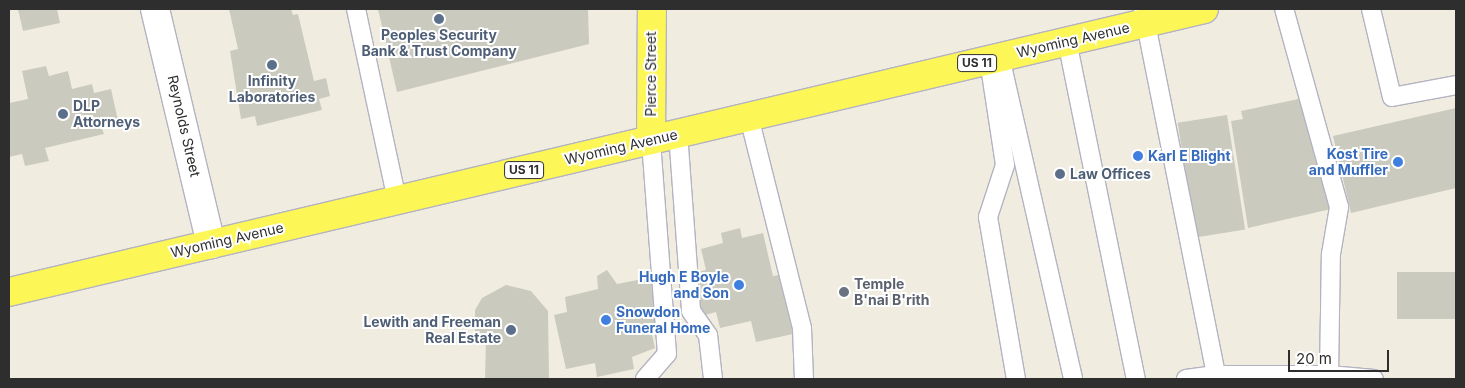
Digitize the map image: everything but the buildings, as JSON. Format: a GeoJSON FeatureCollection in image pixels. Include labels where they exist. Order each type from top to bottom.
{"type":"FeatureCollection","features":[{"type":"Feature","properties":{"kind":"main road","name":"Pierce Street"},"geometry":{"type":"LineString","coordinates":[[651,140],[652,9]]}},
{"type":"Feature","properties":{"kind":"main road","name":"Wyoming Avenue"},"geometry":{"type":"LineString","coordinates":[[9,292],[994,59],[1067,41],[1145,16],[1204,9]]}},
{"type":"Feature","properties":{"kind":"street","name":"Reynolds Street"},"geometry":{"type":"LineString","coordinates":[[155,9],[211,244]]}},
{"type":"Feature","properties":{"kind":"lane"},"geometry":{"type":"LineString","coordinates":[[356,9],[397,200]]}},
{"type":"Feature","properties":{"kind":"lane"},"geometry":{"type":"LineString","coordinates":[[1284,9],[1339,207],[1331,254],[1329,375]]}},
{"type":"Feature","properties":{"kind":"lane"},"geometry":{"type":"LineString","coordinates":[[1371,9],[1392,97],[1456,85]]}},
{"type":"Feature","properties":{"kind":"lane"},"geometry":{"type":"LineString","coordinates":[[1145,16],[1216,375]]}},
{"type":"Feature","properties":{"kind":"lane"},"geometry":{"type":"LineString","coordinates":[[1067,41],[1136,379]]}},
{"type":"Feature","properties":{"kind":"lane"},"geometry":{"type":"LineString","coordinates":[[994,59],[1005,165],[988,217],[1016,379]]}},
{"type":"Feature","properties":{"kind":"lane"},"geometry":{"type":"LineString","coordinates":[[994,59],[1073,379]]}},
{"type":"Feature","properties":{"kind":"lane"},"geometry":{"type":"LineString","coordinates":[[749,117],[802,328],[804,379]]}},
{"type":"Feature","properties":{"kind":"lane"},"geometry":{"type":"LineString","coordinates":[[678,133],[691,311],[708,335],[713,379]]}},
{"type":"Feature","properties":{"kind":"lane"},"geometry":{"type":"LineString","coordinates":[[645,379],[667,354],[651,140]]}},
{"type":"Feature","properties":{"kind":"lane"},"geometry":{"type":"LineString","coordinates":[[1186,379],[1216,375],[1329,375],[1374,379]]}},
{"type":"Feature","properties":{"kind":"place","name":"Peoples Security Bank & Trust Company"},"geometry":{"type":"Point","coordinates":[439,19]}},
{"type":"Feature","properties":{"kind":"place","name":"Infinity Laboratories"},"geometry":{"type":"Point","coordinates":[272,65]}},
{"type":"Feature","properties":{"kind":"place","name":"DLP Attorneys"},"geometry":{"type":"Point","coordinates":[63,114]}},
{"type":"Feature","properties":{"kind":"place","name":"Karl E Blight"},"geometry":{"type":"Point","coordinates":[1138,156]}},
{"type":"Feature","properties":{"kind":"place","name":"Kost Tire and Muffler"},"geometry":{"type":"Point","coordinates":[1398,162]}},
{"type":"Feature","properties":{"kind":"place","name":"Law Offices"},"geometry":{"type":"Point","coordinates":[1060,174]}},
{"type":"Feature","properties":{"kind":"place","name":"Hugh E Boyle and Son"},"geometry":{"type":"Point","coordinates":[739,285]}},
{"type":"Feature","properties":{"kind":"place","name":"Temple B'nai B'rith"},"geometry":{"type":"Point","coordinates":[844,292]}},
{"type":"Feature","properties":{"kind":"place","name":"Snowdon Funeral Home"},"geometry":{"type":"Point","coordinates":[606,320]}},
{"type":"Feature","properties":{"kind":"place","name":"Lewith and Freeman Real Estate"},"geometry":{"type":"Point","coordinates":[511,330]}}]}
